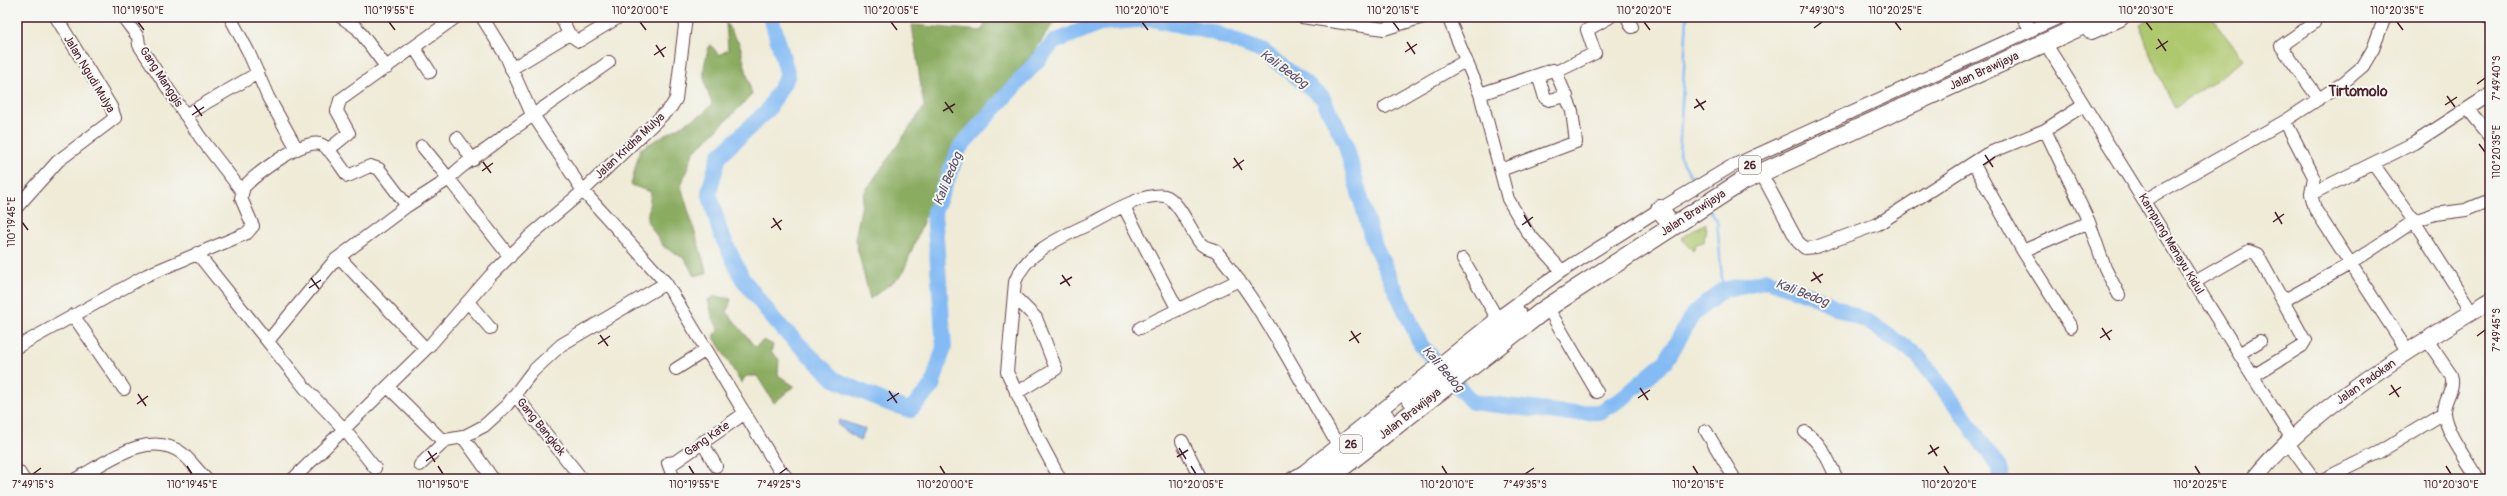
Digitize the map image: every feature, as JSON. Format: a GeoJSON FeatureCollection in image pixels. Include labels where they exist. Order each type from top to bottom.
{"type":"FeatureCollection","features":[{"type":"Feature","properties":{"kind":"highway","name":"Jalan Brawijaya"},"geometry":{"type":"LineString","coordinates":[[1328,479],[1399,414],[1459,367],[1532,304],[1615,256],[1672,218],[1734,173],[2074,17]]}},
{"type":"Feature","properties":{"kind":"highway","name":"Jalan Brawijaya"},"geometry":{"type":"LineString","coordinates":[[1672,218],[1709,207],[1744,189],[1763,176],[2022,57],[2101,17]]}},
{"type":"Feature","properties":{"kind":"highway"},"geometry":{"type":"LineString","coordinates":[[2022,57],[2049,49],[2120,17]]}},
{"type":"Feature","properties":{"kind":"highway"},"geometry":{"type":"LineString","coordinates":[[1459,367],[1552,314],[1672,218]]}},
{"type":"Feature","properties":{"kind":"highway","name":"Jalan Brawijaya"},"geometry":{"type":"LineString","coordinates":[[1308,479],[1339,447],[1399,414]]}},
{"type":"Feature","properties":{"kind":"main road","name":"Jalan Padokan"},"geometry":{"type":"LineString","coordinates":[[2254,479],[2290,441],[2331,406],[2408,352],[2490,301]]}},
{"type":"Feature","properties":{"kind":"main road"},"geometry":{"type":"LineString","coordinates":[[17,473],[21,479]]}},
{"type":"Feature","properties":{"kind":"street","name":"Jalan Ngudi Mulya"},"geometry":{"type":"LineString","coordinates":[[17,207],[58,161],[115,118],[111,107],[56,17]]}},
{"type":"Feature","properties":{"kind":"street","name":"Gang Manggis"},"geometry":{"type":"LineString","coordinates":[[123,17],[135,32],[139,45],[200,137],[241,190]]}},
{"type":"Feature","properties":{"kind":"street"},"geometry":{"type":"LineString","coordinates":[[230,17],[258,73],[268,97],[297,149]]}},
{"type":"Feature","properties":{"kind":"street"},"geometry":{"type":"LineString","coordinates":[[341,17],[357,28],[387,68]]}},
{"type":"Feature","properties":{"kind":"street"},"geometry":{"type":"LineString","coordinates":[[328,150],[349,132],[337,111],[340,100],[387,68],[456,17]]}},
{"type":"Feature","properties":{"kind":"street"},"geometry":{"type":"LineString","coordinates":[[482,17],[511,68],[533,114],[582,191],[666,283],[776,465],[788,479]]}},
{"type":"Feature","properties":{"kind":"street"},"geometry":{"type":"LineString","coordinates":[[561,17],[569,34],[579,41],[585,39],[619,17]]}},
{"type":"Feature","properties":{"kind":"street","name":"Jalan Kridha Mulya"},"geometry":{"type":"LineString","coordinates":[[293,479],[426,349],[510,257],[671,107],[676,99],[686,17]]}},
{"type":"Feature","properties":{"kind":"street"},"geometry":{"type":"LineString","coordinates":[[1302,17],[1384,29],[1423,17]]}},
{"type":"Feature","properties":{"kind":"street"},"geometry":{"type":"LineString","coordinates":[[1448,17],[1480,94],[1508,200],[1528,233],[1562,271]]}},
{"type":"Feature","properties":{"kind":"street"},"geometry":{"type":"LineString","coordinates":[[1480,94],[1553,70],[1556,72],[1596,53],[1587,30],[1610,17]]}},
{"type":"Feature","properties":{"kind":"street"},"geometry":{"type":"LineString","coordinates":[[2024,17],[2031,30]]}},
{"type":"Feature","properties":{"kind":"street"},"geometry":{"type":"LineString","coordinates":[[1459,367],[1497,318],[1562,271],[1672,218],[1730,167],[2060,17]]}},
{"type":"Feature","properties":{"kind":"street"},"geometry":{"type":"LineString","coordinates":[[2313,17],[2314,23],[2281,46],[2319,99]]}},
{"type":"Feature","properties":{"kind":"street"},"geometry":{"type":"LineString","coordinates":[[2145,200],[2285,121],[2343,83],[2363,66],[2373,49],[2385,17]]}},
{"type":"Feature","properties":{"kind":"street"},"geometry":{"type":"LineString","coordinates":[[511,68],[569,34]]}},
{"type":"Feature","properties":{"kind":"street"},"geometry":{"type":"LineString","coordinates":[[414,47],[430,72]]}},
{"type":"Feature","properties":{"kind":"street","name":"Kampung Menayu Kidul"},"geometry":{"type":"LineString","coordinates":[[2049,49],[2145,200],[2193,284],[2253,376],[2290,441],[2314,479]]}},
{"type":"Feature","properties":{"kind":"street"},"geometry":{"type":"LineString","coordinates":[[1385,107],[1465,61]]}},
{"type":"Feature","properties":{"kind":"street"},"geometry":{"type":"LineString","coordinates":[[268,341],[339,257],[407,206],[449,179],[458,168],[473,160],[533,114],[609,62]]}},
{"type":"Feature","properties":{"kind":"street"},"geometry":{"type":"LineString","coordinates":[[1501,170],[1576,142],[1574,120],[1567,96],[1556,72]]}},
{"type":"Feature","properties":{"kind":"street"},"geometry":{"type":"LineString","coordinates":[[185,115],[258,73]]}},
{"type":"Feature","properties":{"kind":"street"},"geometry":{"type":"LineString","coordinates":[[1538,75],[1545,98],[1549,100],[1567,96]]}},
{"type":"Feature","properties":{"kind":"street"},"geometry":{"type":"LineString","coordinates":[[2311,194],[2374,165],[2468,109],[2490,94]]}},
{"type":"Feature","properties":{"kind":"street"},"geometry":{"type":"LineString","coordinates":[[1763,176],[1798,242],[1805,248],[1816,248],[1878,224],[1987,154],[2045,130],[2084,105]]}},
{"type":"Feature","properties":{"kind":"street"},"geometry":{"type":"LineString","coordinates":[[2468,109],[2490,136]]}},
{"type":"Feature","properties":{"kind":"street"},"geometry":{"type":"LineString","coordinates":[[2285,121],[2314,176],[2311,194],[2315,209],[2408,352]]}},
{"type":"Feature","properties":{"kind":"street"},"geometry":{"type":"LineString","coordinates":[[2045,130],[2089,222],[2105,268],[2119,295]]}},
{"type":"Feature","properties":{"kind":"street"},"geometry":{"type":"LineString","coordinates":[[457,138],[473,160]]}},
{"type":"Feature","properties":{"kind":"street"},"geometry":{"type":"LineString","coordinates":[[17,347],[147,275],[245,234],[252,228],[251,218],[241,198],[241,190],[247,183],[297,149],[320,144],[328,150],[348,176],[370,166],[379,169],[407,206]]}},
{"type":"Feature","properties":{"kind":"street"},"geometry":{"type":"LineString","coordinates":[[422,146],[510,257]]}},
{"type":"Feature","properties":{"kind":"street"},"geometry":{"type":"LineString","coordinates":[[1973,163],[2023,251],[2071,327]]}},
{"type":"Feature","properties":{"kind":"street"},"geometry":{"type":"LineString","coordinates":[[2374,165],[2414,220],[2472,312]]}},
{"type":"Feature","properties":{"kind":"street"},"geometry":{"type":"LineString","coordinates":[[1060,479],[1016,393],[1007,372],[1014,296],[1019,271],[1046,246],[1124,207],[1154,196],[1168,197],[1173,200],[1202,244],[1215,250],[1239,280],[1279,343],[1339,447],[1291,479]]}},
{"type":"Feature","properties":{"kind":"street"},"geometry":{"type":"LineString","coordinates":[[2282,301],[2350,264],[2414,220],[2435,214],[2466,210],[2490,200]]}},
{"type":"Feature","properties":{"kind":"street"},"geometry":{"type":"LineString","coordinates":[[1124,207],[1178,310]]}},
{"type":"Feature","properties":{"kind":"street"},"geometry":{"type":"LineString","coordinates":[[2023,251],[2089,222]]}},
{"type":"Feature","properties":{"kind":"street"},"geometry":{"type":"LineString","coordinates":[[2193,284],[2249,251],[2253,252],[2282,301],[2304,344],[2253,376]]}},
{"type":"Feature","properties":{"kind":"street"},"geometry":{"type":"LineString","coordinates":[[197,253],[305,388],[344,429],[375,468]]}},
{"type":"Feature","properties":{"kind":"street"},"geometry":{"type":"LineString","coordinates":[[339,257],[426,349]]}},
{"type":"Feature","properties":{"kind":"street"},"geometry":{"type":"LineString","coordinates":[[1463,259],[1497,318]]}},
{"type":"Feature","properties":{"kind":"street"},"geometry":{"type":"LineString","coordinates":[[1140,328],[1239,280]]}},
{"type":"Feature","properties":{"kind":"street"},"geometry":{"type":"LineString","coordinates":[[388,387],[439,437],[446,440],[463,437],[484,426],[515,394],[532,372],[561,345],[666,283]]}},
{"type":"Feature","properties":{"kind":"street"},"geometry":{"type":"LineString","coordinates":[[1014,296],[1036,318],[1056,368],[1016,393]]}},
{"type":"Feature","properties":{"kind":"street"},"geometry":{"type":"LineString","coordinates":[[468,302],[490,328]]}},
{"type":"Feature","properties":{"kind":"street"},"geometry":{"type":"LineString","coordinates":[[1552,314],[1597,392]]}},
{"type":"Feature","properties":{"kind":"street"},"geometry":{"type":"LineString","coordinates":[[73,316],[124,389]]}},
{"type":"Feature","properties":{"kind":"street"},"geometry":{"type":"LineString","coordinates":[[2427,340],[2453,381],[2444,412],[2450,431],[2478,479]]}},
{"type":"Feature","properties":{"kind":"street"},"geometry":{"type":"LineString","coordinates":[[2239,354],[2260,341]]}},
{"type":"Feature","properties":{"kind":"street"},"geometry":{"type":"LineString","coordinates":[[676,369],[706,350]]}},
{"type":"Feature","properties":{"kind":"street","name":"Gang Bangkok"},"geometry":{"type":"LineString","coordinates":[[515,394],[582,479]]}},
{"type":"Feature","properties":{"kind":"street"},"geometry":{"type":"LineString","coordinates":[[2324,479],[2379,452],[2444,412]]}},
{"type":"Feature","properties":{"kind":"street","name":"Gang Kate"},"geometry":{"type":"LineString","coordinates":[[674,479],[668,463],[675,462],[745,413]]}},
{"type":"Feature","properties":{"kind":"street"},"geometry":{"type":"LineString","coordinates":[[1337,479],[1399,414]]}},
{"type":"Feature","properties":{"kind":"street"},"geometry":{"type":"LineString","coordinates":[[1706,431],[1733,476]]}},
{"type":"Feature","properties":{"kind":"street"},"geometry":{"type":"LineString","coordinates":[[1805,432],[1816,441],[1826,455],[1838,479]]}},
{"type":"Feature","properties":{"kind":"street"},"geometry":{"type":"LineString","coordinates":[[463,437],[493,479]]}},
{"type":"Feature","properties":{"kind":"street"},"geometry":{"type":"LineString","coordinates":[[420,465],[446,440]]}},
{"type":"Feature","properties":{"kind":"street"},"geometry":{"type":"LineString","coordinates":[[1182,441],[1201,479]]}},
{"type":"Feature","properties":{"kind":"street"},"geometry":{"type":"LineString","coordinates":[[702,442],[716,466]]}},
{"type":"Feature","properties":{"kind":"street"},"geometry":{"type":"LineString","coordinates":[[76,479],[125,452],[152,444],[164,444],[183,454],[206,479]]}},
{"type":"Feature","properties":{"kind":"green space"},"geometry":{"type":"Polygon","coordinates":[[[988,17],[1051,17],[1054,22],[1034,52],[954,144],[902,275],[870,299],[855,239],[864,193],[924,107],[912,25],[982,31],[988,17]]]}},
{"type":"Feature","properties":{"kind":"green space"},"geometry":{"type":"Polygon","coordinates":[[[2152,17],[2210,17],[2244,59],[2175,108],[2154,65],[2140,25],[2152,17]]]}},
{"type":"Feature","properties":{"kind":"green space"},"geometry":{"type":"Polygon","coordinates":[[[726,23],[740,45],[752,95],[693,153],[681,186],[707,273],[694,276],[685,259],[664,247],[647,221],[651,192],[631,185],[640,149],[701,115],[712,104],[706,87],[704,74],[705,62],[710,44],[719,55],[728,50],[726,23]]]}},
{"type":"Feature","properties":{"kind":"green space"},"geometry":{"type":"Polygon","coordinates":[[[1706,223],[1704,242],[1696,244],[1693,250],[1681,238],[1706,223]]]}},
{"type":"Feature","properties":{"kind":"green space"},"geometry":{"type":"Polygon","coordinates":[[[716,296],[731,299],[727,312],[755,347],[764,340],[773,345],[771,352],[779,359],[778,375],[794,386],[774,403],[757,376],[746,376],[741,383],[715,339],[714,334],[719,331],[712,316],[708,300],[716,296]]]}},
{"type":"Feature","properties":{"kind":"water"},"geometry":{"type":"Polygon","coordinates":[[[839,420],[865,429],[860,441],[838,425],[839,420]]]}},
{"type":"Feature","properties":{"kind":"waterway","name":"Kali Bedog"},"geometry":{"type":"LineString","coordinates":[[771,17],[788,75],[768,110],[719,156],[709,192],[720,232],[742,278],[776,322],[834,379],[888,403],[910,410],[932,386],[944,347],[934,212],[960,147],[1054,42],[1100,23],[1152,19],[1212,32],[1264,52],[1322,97],[1345,142],[1372,239],[1421,345],[1472,402],[1566,413],[1600,412],[1623,398],[1666,361],[1693,314],[1723,290],[1768,280],[1813,296],[1870,323],[1917,355],[1958,408],[1999,468],[2002,479]]}},
{"type":"Feature","properties":{"kind":"waterway"},"geometry":{"type":"LineString","coordinates":[[1687,17],[1679,155],[1694,181]]}},
{"type":"Feature","properties":{"kind":"waterway"},"geometry":{"type":"LineString","coordinates":[[1710,210],[1717,221],[1723,290]]}},
{"type":"Feature","properties":{"kind":"district","name":"Tirtomolo"},"geometry":{"type":"Point","coordinates":[2358,91]}}]}
